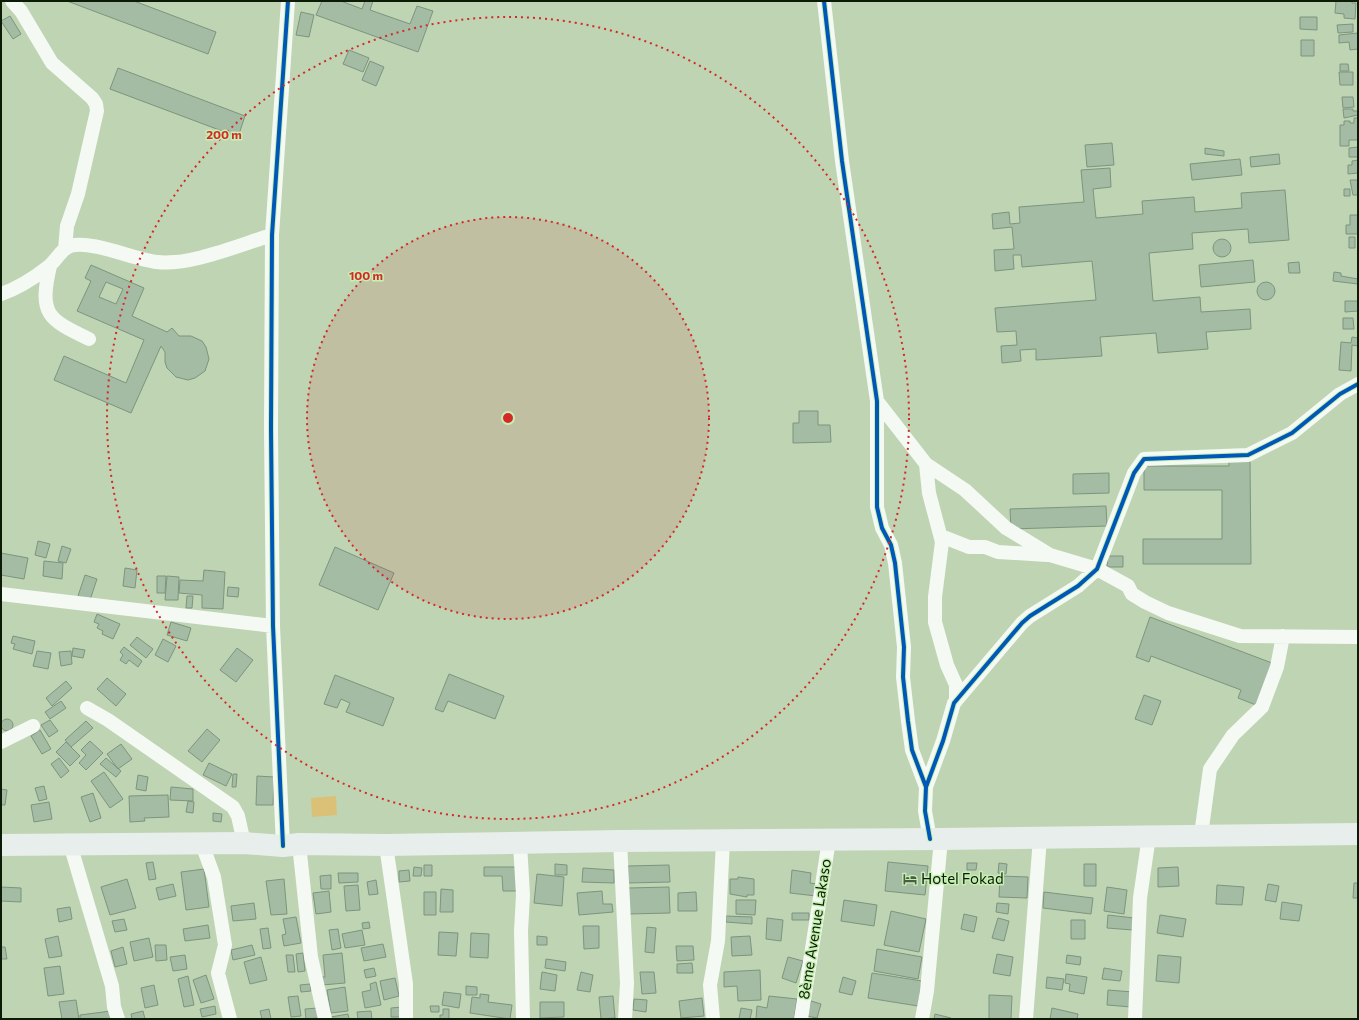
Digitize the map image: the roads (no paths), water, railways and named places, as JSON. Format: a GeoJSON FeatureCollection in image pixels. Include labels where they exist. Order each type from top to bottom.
{"type":"FeatureCollection","features":[{"type":"Feature","properties":{"kind":"highway"},"geometry":{"type":"LineString","coordinates":[[1,845],[244,843],[291,845],[520,844],[620,841],[1358,834]]}},
{"type":"Feature","properties":{"kind":"street"},"geometry":{"type":"LineString","coordinates":[[12,1],[21,11],[52,63],[92,98],[96,104],[97,111],[78,194],[67,226],[65,249]]}},
{"type":"Feature","properties":{"kind":"street"},"geometry":{"type":"LineString","coordinates":[[288,1],[272,235],[271,429],[274,626],[291,845],[311,957],[325,1019]]}},
{"type":"Feature","properties":{"kind":"street"},"geometry":{"type":"LineString","coordinates":[[824,1],[842,160],[877,401],[877,506],[882,528],[891,545],[895,562],[904,647],[903,677],[908,721],[912,750],[926,787]]}},
{"type":"Feature","properties":{"kind":"street"},"geometry":{"type":"LineString","coordinates":[[1,294],[17,288],[50,266],[69,246],[83,245],[157,262],[177,262],[272,235]]}},
{"type":"Feature","properties":{"kind":"street"},"geometry":{"type":"LineString","coordinates":[[50,266],[44,290],[46,306],[52,317],[60,325],[89,339]]}},
{"type":"Feature","properties":{"kind":"street"},"geometry":{"type":"LineString","coordinates":[[956,701],[1022,623],[1030,616],[1078,586],[1097,568],[1134,473],[1144,459],[1248,454],[1292,433],[1340,394],[1358,384]]}},
{"type":"Feature","properties":{"kind":"street"},"geometry":{"type":"LineString","coordinates":[[877,401],[926,464],[965,490],[1006,528],[1050,555]]}},
{"type":"Feature","properties":{"kind":"street"},"geometry":{"type":"LineString","coordinates":[[922,1019],[927,990],[936,839],[926,811],[926,787],[956,701],[956,685],[947,665],[935,622],[935,597],[942,542],[929,493],[926,464]]}},
{"type":"Feature","properties":{"kind":"street"},"geometry":{"type":"LineString","coordinates":[[941,536],[968,547],[985,547],[998,552],[1050,555],[1097,568],[1128,586],[1132,594],[1168,613],[1240,636],[1358,638]]}},
{"type":"Feature","properties":{"kind":"street"},"geometry":{"type":"LineString","coordinates":[[1,594],[274,626]]}},
{"type":"Feature","properties":{"kind":"street"},"geometry":{"type":"LineString","coordinates":[[1201,835],[1210,769],[1233,735],[1262,707],[1277,666],[1283,636]]}},
{"type":"Feature","properties":{"kind":"street"},"geometry":{"type":"LineString","coordinates":[[87,708],[108,720],[233,807],[238,816],[244,843]]}},
{"type":"Feature","properties":{"kind":"street"},"geometry":{"type":"LineString","coordinates":[[1,742],[33,726]]}},
{"type":"Feature","properties":{"kind":"street"},"geometry":{"type":"LineString","coordinates":[[1135,1019],[1140,898],[1149,836]]}},
{"type":"Feature","properties":{"kind":"street"},"geometry":{"type":"LineString","coordinates":[[1026,1019],[1040,838]]}},
{"type":"Feature","properties":{"kind":"street","name":"8ème Avenue Lakaso"},"geometry":{"type":"LineString","coordinates":[[801,1019],[829,840]]}},
{"type":"Feature","properties":{"kind":"street"},"geometry":{"type":"LineString","coordinates":[[620,841],[626,983],[626,1019]]}},
{"type":"Feature","properties":{"kind":"street"},"geometry":{"type":"LineString","coordinates":[[713,1019],[710,985],[718,941],[723,841]]}},
{"type":"Feature","properties":{"kind":"street"},"geometry":{"type":"LineString","coordinates":[[70,844],[112,986],[114,1007],[118,1019]]}},
{"type":"Feature","properties":{"kind":"street"},"geometry":{"type":"LineString","coordinates":[[202,844],[214,877],[225,945],[218,973],[230,1019]]}},
{"type":"Feature","properties":{"kind":"street"},"geometry":{"type":"LineString","coordinates":[[520,844],[523,895],[521,931],[523,1019]]}},
{"type":"Feature","properties":{"kind":"street"},"geometry":{"type":"LineString","coordinates":[[386,845],[406,984],[406,1019]]}},
{"type":"Feature","properties":{"kind":"place","name":"Hotel Fokad"},"geometry":{"type":"Point","coordinates":[910,879]}}]}
